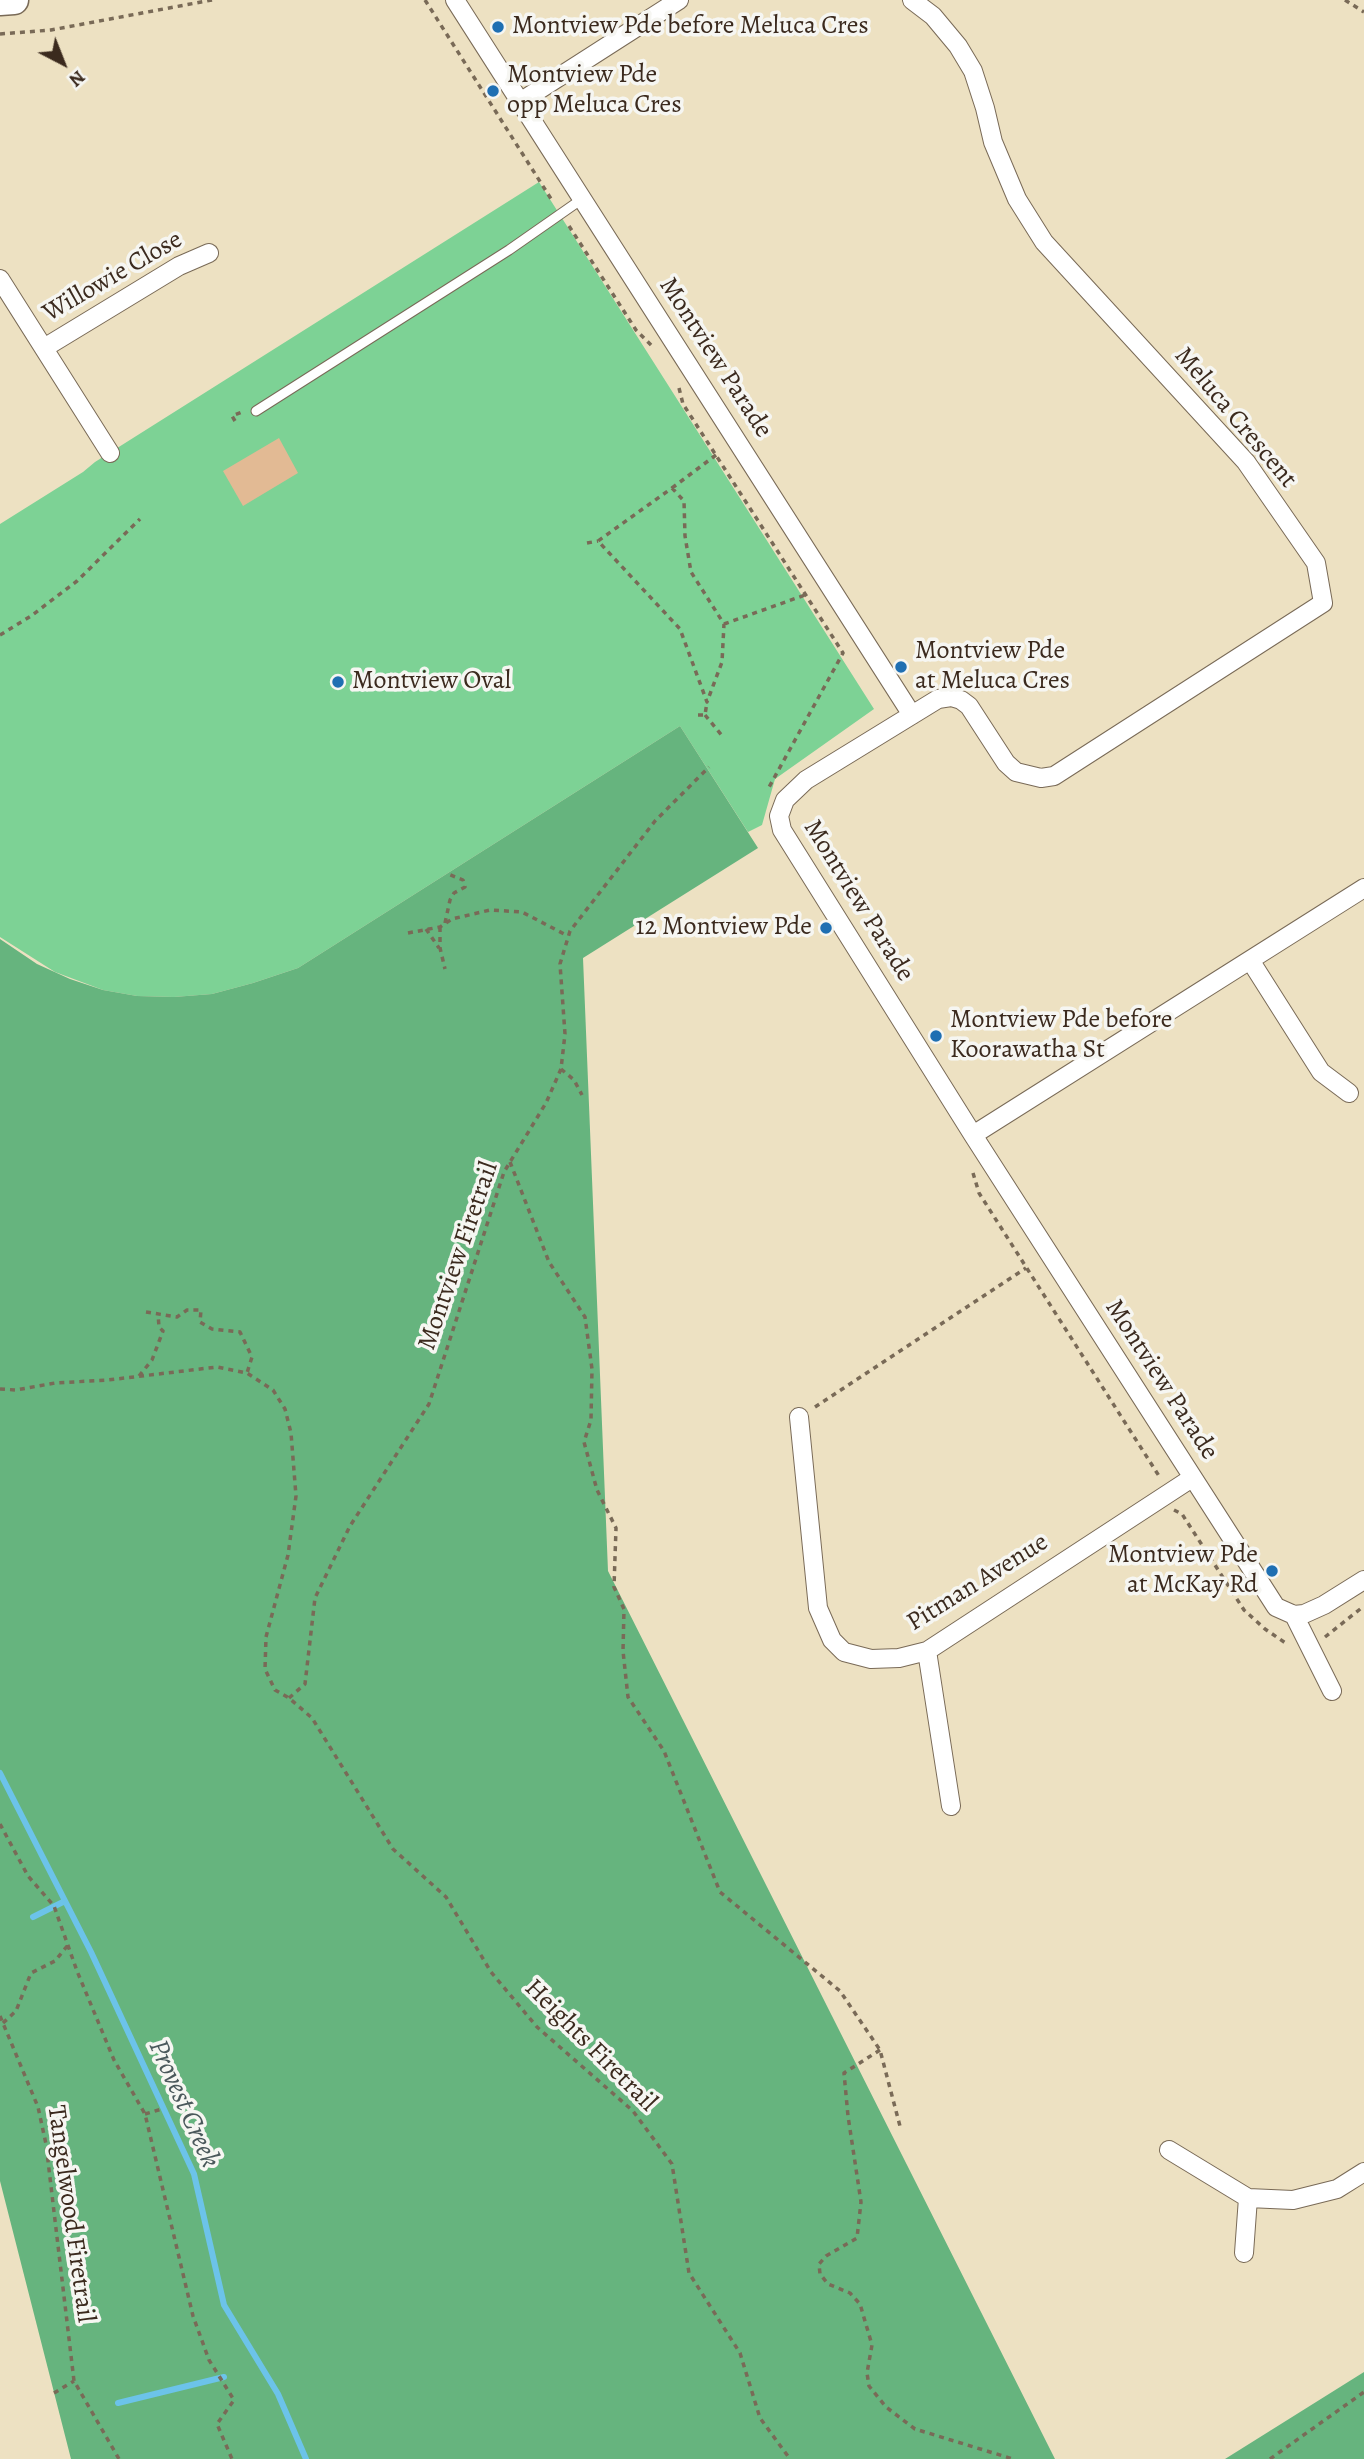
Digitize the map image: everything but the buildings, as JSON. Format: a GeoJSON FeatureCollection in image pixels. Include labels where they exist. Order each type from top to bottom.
{"type":"FeatureCollection","features":[{"type":"Feature","properties":{"kind":"main road"},"geometry":{"type":"LineString","coordinates":[[0,1],[14,0]]}},
{"type":"Feature","properties":{"kind":"street","name":"Montview Parade"},"geometry":{"type":"LineString","coordinates":[[455,0],[912,715],[806,780],[785,800],[779,816],[782,830],[1268,1597],[1276,1607],[1294,1615],[1332,1690]]}},
{"type":"Feature","properties":{"kind":"street"},"geometry":{"type":"LineString","coordinates":[[520,102],[679,0]]}},
{"type":"Feature","properties":{"kind":"street","name":"Meluca Crescent"},"geometry":{"type":"LineString","coordinates":[[912,0],[933,16],[958,46],[973,71],[993,142],[1017,198],[1044,242],[1246,462],[1316,563],[1323,603],[1054,776],[1041,778],[1016,772],[1006,763],[969,706],[961,700],[938,699],[912,715]]}},
{"type":"Feature","properties":{"kind":"street","name":"Willowie Close"},"geometry":{"type":"LineString","coordinates":[[44,348],[178,266],[209,253]]}},
{"type":"Feature","properties":{"kind":"street"},"geometry":{"type":"LineString","coordinates":[[0,279],[110,453]]}},
{"type":"Feature","properties":{"kind":"street"},"geometry":{"type":"LineString","coordinates":[[973,1135],[1364,888]]}},
{"type":"Feature","properties":{"kind":"street"},"geometry":{"type":"LineString","coordinates":[[1250,960],[1321,1072],[1349,1093]]}},
{"type":"Feature","properties":{"kind":"street","name":"Pitman Avenue"},"geometry":{"type":"LineString","coordinates":[[799,1417],[818,1608],[832,1640],[844,1652],[871,1659],[899,1658],[926,1651],[1192,1478]]}},
{"type":"Feature","properties":{"kind":"street"},"geometry":{"type":"LineString","coordinates":[[1294,1615],[1312,1612],[1364,1580]]}},
{"type":"Feature","properties":{"kind":"street"},"geometry":{"type":"LineString","coordinates":[[926,1651],[951,1806]]}},
{"type":"Feature","properties":{"kind":"street"},"geometry":{"type":"LineString","coordinates":[[1169,2150],[1248,2198],[1293,2200],[1337,2189],[1364,2172]]}},
{"type":"Feature","properties":{"kind":"street"},"geometry":{"type":"LineString","coordinates":[[1244,2253],[1248,2198]]}},
{"type":"Feature","properties":{"kind":"lane"},"geometry":{"type":"LineString","coordinates":[[257,411],[582,199]]}},
{"type":"Feature","properties":{"kind":"path"},"geometry":{"type":"LineString","coordinates":[[0,34],[51,30],[212,0]]}},
{"type":"Feature","properties":{"kind":"path"},"geometry":{"type":"LineString","coordinates":[[425,0],[636,330],[656,350]]}},
{"type":"Feature","properties":{"kind":"path"},"geometry":{"type":"LineString","coordinates":[[1345,0],[1364,12]]}},
{"type":"Feature","properties":{"kind":"path"},"geometry":{"type":"LineString","coordinates":[[678,384],[683,404],[843,653],[768,789]]}},
{"type":"Feature","properties":{"kind":"path"},"geometry":{"type":"LineString","coordinates":[[587,543],[598,541],[716,455]]}},
{"type":"Feature","properties":{"kind":"path"},"geometry":{"type":"LineString","coordinates":[[672,488],[684,501],[685,536],[691,572],[724,624],[722,663],[707,702],[705,715],[724,738]]}},
{"type":"Feature","properties":{"kind":"path"},"geometry":{"type":"LineString","coordinates":[[0,635],[31,616],[77,581],[139,519]]}},
{"type":"Feature","properties":{"kind":"path"},"geometry":{"type":"LineString","coordinates":[[598,541],[680,629],[707,702]]}},
{"type":"Feature","properties":{"kind":"path"},"geometry":{"type":"LineString","coordinates":[[724,624],[806,594]]}},
{"type":"Feature","properties":{"kind":"path"},"geometry":{"type":"LineString","coordinates":[[698,715],[705,715]]}},
{"type":"Feature","properties":{"kind":"path","name":"Montview Firetrail"},"geometry":{"type":"LineString","coordinates":[[289,1698],[306,1684],[314,1598],[350,1526],[429,1404],[504,1172],[546,1102],[561,1069],[565,1034],[560,964],[570,931],[655,821],[709,766]]}},
{"type":"Feature","properties":{"kind":"path"},"geometry":{"type":"LineString","coordinates":[[445,923],[454,893],[466,887],[463,880],[448,874]]}},
{"type":"Feature","properties":{"kind":"path"},"geometry":{"type":"LineString","coordinates":[[408,933],[440,927],[452,919],[490,910],[522,912],[568,936]]}},
{"type":"Feature","properties":{"kind":"path"},"geometry":{"type":"LineString","coordinates":[[440,927],[440,948],[445,969]]}},
{"type":"Feature","properties":{"kind":"path"},"geometry":{"type":"LineString","coordinates":[[426,929],[440,948]]}},
{"type":"Feature","properties":{"kind":"path"},"geometry":{"type":"LineString","coordinates":[[561,1069],[574,1080],[582,1095]]}},
{"type":"Feature","properties":{"kind":"path"},"geometry":{"type":"LineString","coordinates":[[510,1162],[549,1262],[585,1317],[592,1368],[592,1420],[584,1442],[597,1490],[616,1528],[614,1587],[624,1609],[623,1651],[628,1697],[664,1751],[720,1892],[840,1991],[880,2050],[901,2130]]}},
{"type":"Feature","properties":{"kind":"path"},"geometry":{"type":"LineString","coordinates":[[799,1417],[1026,1268]]}},
{"type":"Feature","properties":{"kind":"path"},"geometry":{"type":"LineString","coordinates":[[146,1312],[177,1317],[187,1310],[201,1310],[200,1322],[212,1329],[240,1332],[252,1357],[247,1374]]}},
{"type":"Feature","properties":{"kind":"path"},"geometry":{"type":"LineString","coordinates":[[139,1376],[152,1360],[163,1331],[159,1327],[158,1313]]}},
{"type":"Feature","properties":{"kind":"path"},"geometry":{"type":"LineString","coordinates":[[0,1389],[16,1390],[55,1383],[217,1367],[247,1374],[273,1390],[285,1409],[291,1433],[296,1496],[288,1555],[266,1637],[265,1669],[275,1690],[289,1698]]}},
{"type":"Feature","properties":{"kind":"path"},"geometry":{"type":"LineString","coordinates":[[1173,1510],[1182,1514],[1244,1611],[1285,1644],[1308,1643],[1328,1636],[1364,1606]]}},
{"type":"Feature","properties":{"kind":"path","name":"Heights Firetrail"},"geometry":{"type":"LineString","coordinates":[[289,1698],[312,1718],[393,1849],[446,1897],[491,1972],[537,2027],[633,2111],[672,2164],[689,2273],[740,2353],[760,2418],[790,2459]]}},
{"type":"Feature","properties":{"kind":"path"},"geometry":{"type":"LineString","coordinates":[[0,1824],[29,1876],[54,1906],[114,2060],[145,2114],[193,2316],[209,2360],[234,2399],[217,2424],[232,2459]]}},
{"type":"Feature","properties":{"kind":"path"},"geometry":{"type":"LineString","coordinates":[[3,2023],[16,2011],[31,1973],[55,1962],[68,1945]]}},
{"type":"Feature","properties":{"kind":"path","name":"Tangelwood Firetrail"},"geometry":{"type":"LineString","coordinates":[[0,2016],[38,2107],[46,2144],[75,2381]]}},
{"type":"Feature","properties":{"kind":"path"},"geometry":{"type":"LineString","coordinates":[[880,2050],[844,2073],[861,2202],[857,2238],[826,2256],[819,2264],[820,2274],[828,2284],[850,2293],[860,2304],[872,2345],[867,2374],[869,2386],[886,2407],[915,2429],[1013,2459]]}},
{"type":"Feature","properties":{"kind":"path"},"geometry":{"type":"LineString","coordinates":[[145,2114],[162,2109]]}},
{"type":"Feature","properties":{"kind":"path"},"geometry":{"type":"LineString","coordinates":[[54,2393],[75,2381],[119,2459]]}},
{"type":"Feature","properties":{"kind":"path"},"geometry":{"type":"LineString","coordinates":[[1270,2459],[1364,2392]]}},
{"type":"Feature","properties":{"kind":"green space","name":"Montview Oval"},"geometry":{"type":"Polygon","coordinates":[[[539,182],[874,709],[775,779],[762,825],[748,832],[680,726],[298,968],[212,994],[137,996],[103,990],[55,972],[0,937],[0,524],[539,182]]]}},
{"type":"Feature","properties":{"kind":"green space"},"geometry":{"type":"Polygon","coordinates":[[[680,726],[758,848],[583,958],[608,1571],[1055,2459],[71,2459],[0,2181],[0,939],[37,964],[70,979],[103,990],[137,996],[212,994],[253,983],[298,968],[680,726]]]}},
{"type":"Feature","properties":{"kind":"green space"},"geometry":{"type":"Polygon","coordinates":[[[1364,2372],[1364,2459],[1225,2459],[1364,2372]]]}},
{"type":"Feature","properties":{"kind":"waterway","name":"Provest Creek"},"geometry":{"type":"LineString","coordinates":[[0,1773],[91,1952],[194,2174],[224,2305],[278,2394],[306,2459]]}},
{"type":"Feature","properties":{"kind":"waterway"},"geometry":{"type":"LineString","coordinates":[[33,1917],[65,1901]]}},
{"type":"Feature","properties":{"kind":"waterway"},"geometry":{"type":"LineString","coordinates":[[118,2403],[224,2377]]}},
{"type":"Feature","properties":{"kind":"place","name":"Montview Pde before Meluca Cres"},"geometry":{"type":"Point","coordinates":[498,27]}},
{"type":"Feature","properties":{"kind":"place","name":"Montview Pde opp Meluca Cres"},"geometry":{"type":"Point","coordinates":[493,91]}},
{"type":"Feature","properties":{"kind":"place","name":"Montview Pde at Meluca Cres"},"geometry":{"type":"Point","coordinates":[901,667]}},
{"type":"Feature","properties":{"kind":"place","name":"Montview Oval"},"geometry":{"type":"Point","coordinates":[338,682]}},
{"type":"Feature","properties":{"kind":"place","name":"12 Montview Pde"},"geometry":{"type":"Point","coordinates":[826,928]}},
{"type":"Feature","properties":{"kind":"place","name":"Montview Pde before Koorawatha St"},"geometry":{"type":"Point","coordinates":[936,1036]}},
{"type":"Feature","properties":{"kind":"place","name":"Montview Pde at McKay Rd"},"geometry":{"type":"Point","coordinates":[1272,1571]}}]}
